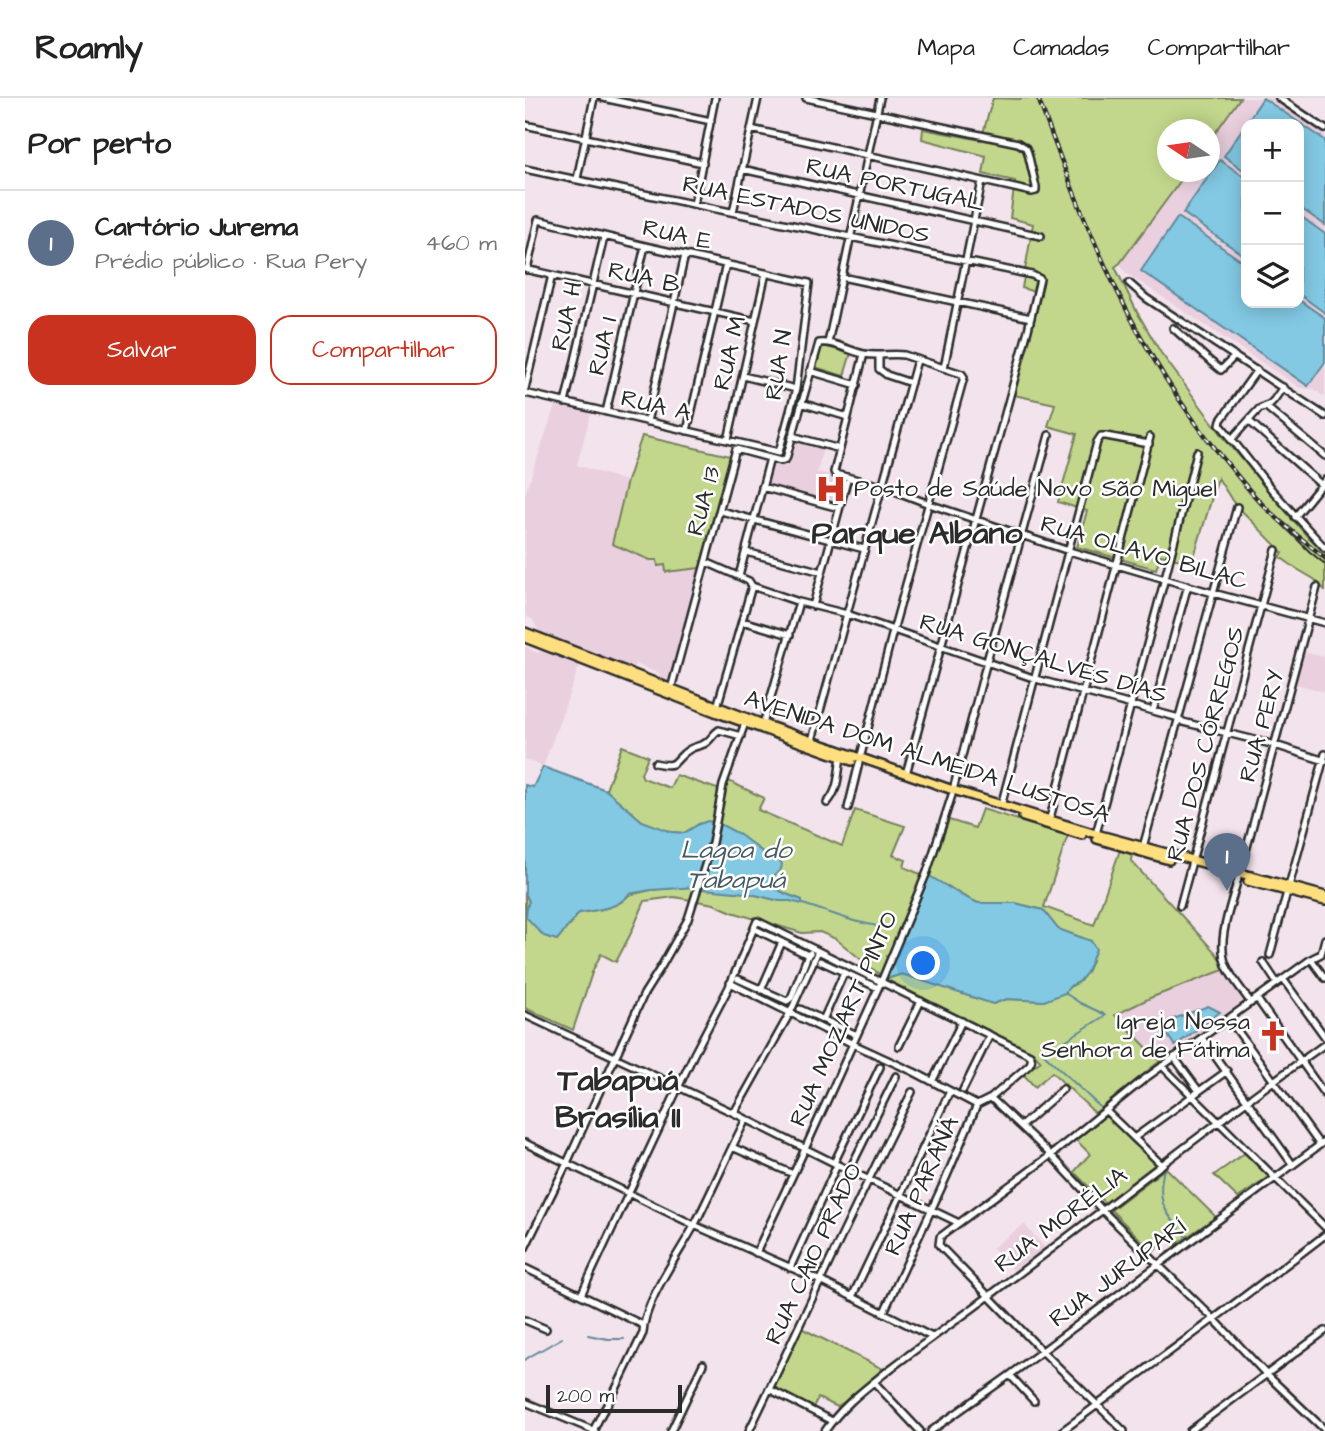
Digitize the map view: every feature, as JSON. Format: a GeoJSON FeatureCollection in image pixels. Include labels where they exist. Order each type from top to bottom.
{"type":"FeatureCollection","features":[{"type":"Feature","properties":{"kind":"main road","name":"AVENIDA DOM ALMEIDA LUSTOSA"},"geometry":{"type":"LineString","coordinates":[[525,632],[542,642],[716,709],[763,724],[841,757],[906,774],[953,792]]}},
{"type":"Feature","properties":{"kind":"main road","name":"AVENIDA DOM ALMEIDA LUSTOSA"},"geometry":{"type":"LineString","coordinates":[[525,638],[671,689],[745,723],[971,798],[1049,823],[1325,901]]}},
{"type":"Feature","properties":{"kind":"main road","name":"AVENIDA DOM ALMEIDA LUSTOSA"},"geometry":{"type":"LineString","coordinates":[[971,798],[1049,823],[1143,847],[1164,856]]}},
{"type":"Feature","properties":{"kind":"main road","name":"AVENIDA DOM ALMEIDA LUSTOSA"},"geometry":{"type":"LineString","coordinates":[[1288,889],[1325,896]]}},
{"type":"Feature","properties":{"kind":"street"},"geometry":{"type":"LineString","coordinates":[[577,179],[594,98]]}},
{"type":"Feature","properties":{"kind":"street"},"geometry":{"type":"LineString","coordinates":[[603,98],[711,121]]}},
{"type":"Feature","properties":{"kind":"street"},"geometry":{"type":"LineString","coordinates":[[694,204],[715,98]]}},
{"type":"Feature","properties":{"kind":"street"},"geometry":{"type":"LineString","coordinates":[[733,212],[758,98]]}},
{"type":"Feature","properties":{"kind":"street"},"geometry":{"type":"LineString","coordinates":[[751,129],[1035,191],[1028,153],[1023,145],[806,98]]}},
{"type":"Feature","properties":{"kind":"street"},"geometry":{"type":"LineString","coordinates":[[825,342],[842,277],[880,98]]}},
{"type":"Feature","properties":{"kind":"street"},"geometry":{"type":"LineString","coordinates":[[1279,98],[1325,129]]}},
{"type":"Feature","properties":{"kind":"street"},"geometry":{"type":"LineString","coordinates":[[525,125],[703,163]]}},
{"type":"Feature","properties":{"kind":"street","name":"RUA ESTADOS UNIDOS"},"geometry":{"type":"LineString","coordinates":[[525,169],[1032,275],[1040,281],[906,774]]}},
{"type":"Feature","properties":{"kind":"street","name":"RUA PORTUGAL"},"geometry":{"type":"LineString","coordinates":[[742,169],[1041,236]]}},
{"type":"Feature","properties":{"kind":"street"},"geometry":{"type":"LineString","coordinates":[[944,368],[982,181]]}},
{"type":"Feature","properties":{"kind":"street","name":"RUA E"},"geometry":{"type":"LineString","coordinates":[[526,269],[538,220],[810,283]]}},
{"type":"Feature","properties":{"kind":"street","name":"RUA H"},"geometry":{"type":"LineString","coordinates":[[565,403],[604,237]]}},
{"type":"Feature","properties":{"kind":"street","name":"RUA I"},"geometry":{"type":"LineString","coordinates":[[606,412],[645,246]]}},
{"type":"Feature","properties":{"kind":"street"},"geometry":{"type":"LineString","coordinates":[[647,422],[685,255]]}},
{"type":"Feature","properties":{"kind":"street"},"geometry":{"type":"LineString","coordinates":[[687,431],[726,264]]}},
{"type":"Feature","properties":{"kind":"street","name":"RUA B"},"geometry":{"type":"LineString","coordinates":[[526,269],[755,321]]}},
{"type":"Feature","properties":{"kind":"street","name":"RUA M"},"geometry":{"type":"LineString","coordinates":[[728,440],[766,273]]}},
{"type":"Feature","properties":{"kind":"street"},"geometry":{"type":"LineString","coordinates":[[525,391],[552,275]]}},
{"type":"Feature","properties":{"kind":"street"},"geometry":{"type":"LineString","coordinates":[[842,277],[1031,318]]}},
{"type":"Feature","properties":{"kind":"street","name":"RUA N"},"geometry":{"type":"LineString","coordinates":[[779,452],[796,388],[810,283]]}},
{"type":"Feature","properties":{"kind":"street"},"geometry":{"type":"LineString","coordinates":[[1129,283],[1146,298],[1325,416]]}},
{"type":"Feature","properties":{"kind":"street"},"geometry":{"type":"LineString","coordinates":[[1173,328],[1221,370],[1235,356]]}},
{"type":"Feature","properties":{"kind":"street"},"geometry":{"type":"LineString","coordinates":[[739,576],[770,458],[781,461],[786,459],[818,345],[825,342],[879,356],[895,353],[963,374],[848,808]]}},
{"type":"Feature","properties":{"kind":"street"},"geometry":{"type":"LineString","coordinates":[[792,436],[840,449],[864,354]]}},
{"type":"Feature","properties":{"kind":"street"},"geometry":{"type":"LineString","coordinates":[[879,356],[879,369],[911,383]]}},
{"type":"Feature","properties":{"kind":"street"},"geometry":{"type":"LineString","coordinates":[[811,744],[918,360]]}},
{"type":"Feature","properties":{"kind":"street"},"geometry":{"type":"LineString","coordinates":[[1257,370],[1220,422],[1231,440],[1272,490],[1325,548]]}},
{"type":"Feature","properties":{"kind":"street"},"geometry":{"type":"LineString","coordinates":[[810,372],[857,385]]}},
{"type":"Feature","properties":{"kind":"street"},"geometry":{"type":"LineString","coordinates":[[743,376],[796,388]]}},
{"type":"Feature","properties":{"kind":"street"},"geometry":{"type":"LineString","coordinates":[[1231,440],[1259,409],[1274,400],[1283,387]]}},
{"type":"Feature","properties":{"kind":"street","name":"RUA A"},"geometry":{"type":"LineString","coordinates":[[525,391],[565,403],[779,452]]}},
{"type":"Feature","properties":{"kind":"street"},"geometry":{"type":"LineString","coordinates":[[801,403],[848,417]]}},
{"type":"Feature","properties":{"kind":"street"},"geometry":{"type":"LineString","coordinates":[[1265,406],[1325,456]]}},
{"type":"Feature","properties":{"kind":"street"},"geometry":{"type":"LineString","coordinates":[[1249,421],[1324,484],[1295,517]]}},
{"type":"Feature","properties":{"kind":"street","name":"RUA MOZART PINTO"},"geometry":{"type":"LineString","coordinates":[[756,1253],[853,1044],[927,872],[953,792],[1049,435]]}},
{"type":"Feature","properties":{"kind":"street"},"geometry":{"type":"LineString","coordinates":[[1001,806],[1097,442],[1101,436],[1106,436],[1149,444]]}},
{"type":"Feature","properties":{"kind":"street"},"geometry":{"type":"LineString","coordinates":[[1049,823],[1150,437]]}},
{"type":"Feature","properties":{"kind":"street","name":"RUA 13"},"geometry":{"type":"LineString","coordinates":[[671,689],[736,449],[770,458]]}},
{"type":"Feature","properties":{"kind":"street","name":"RUA OLAVO BILAC"},"geometry":{"type":"LineString","coordinates":[[840,449],[835,474],[881,486],[1069,551],[1325,623]]}},
{"type":"Feature","properties":{"kind":"street"},"geometry":{"type":"LineString","coordinates":[[1096,834],[1197,452]]}},
{"type":"Feature","properties":{"kind":"street"},"geometry":{"type":"LineString","coordinates":[[813,606],[848,477]]}},
{"type":"Feature","properties":{"kind":"street"},"geometry":{"type":"LineString","coordinates":[[762,487],[839,508]]}},
{"type":"Feature","properties":{"kind":"street"},"geometry":{"type":"LineString","coordinates":[[1143,847],[1237,507]]}},
{"type":"Feature","properties":{"kind":"street"},"geometry":{"type":"LineString","coordinates":[[721,511],[864,549]]}},
{"type":"Feature","properties":{"kind":"street","name":"RUA DOS CÓRREGOS"},"geometry":{"type":"LineString","coordinates":[[1180,906],[1276,550]]}},
{"type":"Feature","properties":{"kind":"street"},"geometry":{"type":"LineString","coordinates":[[745,552],[822,572]]}},
{"type":"Feature","properties":{"kind":"street","name":"RUA GONÇALVES DÍAS"},"geometry":{"type":"LineString","coordinates":[[706,562],[749,581],[752,586],[847,614],[1036,679],[1153,711],[1183,722],[1324,758]]}},
{"type":"Feature","properties":{"kind":"street"},"geometry":{"type":"LineString","coordinates":[[1153,711],[1188,585]]}},
{"type":"Feature","properties":{"kind":"street"},"geometry":{"type":"LineString","coordinates":[[716,709],[752,586]]}},
{"type":"Feature","properties":{"kind":"street","name":"RUA PERY"},"geometry":{"type":"LineString","coordinates":[[1317,587],[1222,939],[1223,955],[1229,971],[1325,1095]]}},
{"type":"Feature","properties":{"kind":"street"},"geometry":{"type":"LineString","coordinates":[[763,724],[799,602]]}},
{"type":"Feature","properties":{"kind":"street"},"geometry":{"type":"LineString","coordinates":[[741,621],[790,635]]}},
{"type":"Feature","properties":{"kind":"street"},"geometry":{"type":"LineString","coordinates":[[525,1248],[567,1163],[644,993],[691,911],[712,843],[723,785],[745,723]]}},
{"type":"Feature","properties":{"kind":"street"},"geometry":{"type":"LineString","coordinates":[[655,763],[674,764],[690,749],[705,743],[719,730],[741,736]]}},
{"type":"Feature","properties":{"kind":"street"},"geometry":{"type":"LineString","coordinates":[[827,803],[837,789],[841,757]]}},
{"type":"Feature","properties":{"kind":"street"},"geometry":{"type":"LineString","coordinates":[[1271,955],[1324,758]]}},
{"type":"Feature","properties":{"kind":"street"},"geometry":{"type":"LineString","coordinates":[[580,1295],[730,983],[757,921],[817,950],[879,985]]}},
{"type":"Feature","properties":{"kind":"street"},"geometry":{"type":"LineString","coordinates":[[757,930],[808,954]]}},
{"type":"Feature","properties":{"kind":"street"},"geometry":{"type":"LineString","coordinates":[[1124,1431],[988,1297],[939,1245],[940,1237],[1051,1155],[1174,1057],[1311,959],[1323,955],[1325,939]]}},
{"type":"Feature","properties":{"kind":"street"},"geometry":{"type":"LineString","coordinates":[[761,989],[782,942]]}},
{"type":"Feature","properties":{"kind":"street"},"geometry":{"type":"LineString","coordinates":[[738,979],[789,1000],[808,954],[817,950]]}},
{"type":"Feature","properties":{"kind":"street"},"geometry":{"type":"LineString","coordinates":[[734,1113],[790,1013],[817,950]]}},
{"type":"Feature","properties":{"kind":"street"},"geometry":{"type":"LineString","coordinates":[[1311,959],[1325,978]]}},
{"type":"Feature","properties":{"kind":"street"},"geometry":{"type":"LineString","coordinates":[[820,961],[879,985]]}},
{"type":"Feature","properties":{"kind":"street"},"geometry":{"type":"LineString","coordinates":[[1263,962],[1325,1037]]}},
{"type":"Feature","properties":{"kind":"street"},"geometry":{"type":"LineString","coordinates":[[823,1020],[844,973]]}},
{"type":"Feature","properties":{"kind":"street"},"geometry":{"type":"LineString","coordinates":[[730,983],[977,1105]]}},
{"type":"Feature","properties":{"kind":"street","name":"RUA PARANÁ"},"geometry":{"type":"LineString","coordinates":[[879,985],[922,1001],[1030,1055],[1032,1060],[991,1098],[977,1105],[884,1312]]}},
{"type":"Feature","properties":{"kind":"street"},"geometry":{"type":"LineString","coordinates":[[899,1046],[922,1001]]}},
{"type":"Feature","properties":{"kind":"street"},"geometry":{"type":"LineString","coordinates":[[800,1009],[857,1035]]}},
{"type":"Feature","properties":{"kind":"street"},"geometry":{"type":"LineString","coordinates":[[525,1016],[734,1113],[959,1223]]}},
{"type":"Feature","properties":{"kind":"street"},"geometry":{"type":"LineString","coordinates":[[1229,1019],[1322,1143]]}},
{"type":"Feature","properties":{"kind":"street"},"geometry":{"type":"LineString","coordinates":[[934,1078],[962,1021]]}},
{"type":"Feature","properties":{"kind":"street"},"geometry":{"type":"LineString","coordinates":[[963,1090],[990,1035]]}},
{"type":"Feature","properties":{"kind":"street"},"geometry":{"type":"LineString","coordinates":[[1202,1038],[1293,1165]]}},
{"type":"Feature","properties":{"kind":"street","name":"RUA MORÉLIA"},"geometry":{"type":"LineString","coordinates":[[825,1431],[842,1408],[932,1336],[1325,1044]]}},
{"type":"Feature","properties":{"kind":"street"},"geometry":{"type":"LineString","coordinates":[[1174,1057],[1199,1091]]}},
{"type":"Feature","properties":{"kind":"street"},"geometry":{"type":"LineString","coordinates":[[1162,1066],[1325,1227]]}},
{"type":"Feature","properties":{"kind":"street"},"geometry":{"type":"LineString","coordinates":[[790,1268],[880,1067]]}},
{"type":"Feature","properties":{"kind":"street"},"geometry":{"type":"LineString","coordinates":[[1134,1138],[1227,1071]]}},
{"type":"Feature","properties":{"kind":"street"},"geometry":{"type":"LineString","coordinates":[[849,1171],[896,1076]]}},
{"type":"Feature","properties":{"kind":"street"},"geometry":{"type":"LineString","coordinates":[[1021,1126],[1063,1089]]}},
{"type":"Feature","properties":{"kind":"street"},"geometry":{"type":"LineString","coordinates":[[852,1297],[950,1091]]}},
{"type":"Feature","properties":{"kind":"street","name":"RUA CAIO PRADO"},"geometry":{"type":"LineString","coordinates":[[749,1431],[912,1093]]}},
{"type":"Feature","properties":{"kind":"street"},"geometry":{"type":"LineString","coordinates":[[991,1098],[1323,1429]]}},
{"type":"Feature","properties":{"kind":"street"},"geometry":{"type":"LineString","coordinates":[[1106,1111],[1162,1165]]}},
{"type":"Feature","properties":{"kind":"street"},"geometry":{"type":"LineString","coordinates":[[525,1411],[527,1403],[594,1431],[643,1333],[643,1325],[654,1296],[694,1225],[745,1119]]}},
{"type":"Feature","properties":{"kind":"street"},"geometry":{"type":"LineString","coordinates":[[525,1143],[694,1225],[821,1281],[932,1336]]}},
{"type":"Feature","properties":{"kind":"street","name":"RUA JURUPARÍ"},"geometry":{"type":"LineString","coordinates":[[931,1431],[1322,1143]]}},
{"type":"Feature","properties":{"kind":"street"},"geometry":{"type":"LineString","coordinates":[[732,1147],[793,1174]]}},
{"type":"Feature","properties":{"kind":"street"},"geometry":{"type":"LineString","coordinates":[[1062,1431],[1156,1360],[1215,1320],[1325,1235]]}},
{"type":"Feature","properties":{"kind":"street"},"geometry":{"type":"LineString","coordinates":[[525,1268],[643,1325]]}},
{"type":"Feature","properties":{"kind":"street"},"geometry":{"type":"LineString","coordinates":[[525,1320],[546,1329]]}},
{"type":"Feature","properties":{"kind":"street"},"geometry":{"type":"LineString","coordinates":[[1190,1431],[1325,1331]]}},
{"type":"Feature","properties":{"kind":"street"},"geometry":{"type":"LineString","coordinates":[[671,1431],[703,1364]]}},
{"type":"Feature","properties":{"kind":"street"},"geometry":{"type":"LineString","coordinates":[[1010,1375],[1034,1401]]}},
{"type":"Feature","properties":{"kind":"street"},"geometry":{"type":"LineString","coordinates":[[874,1382],[920,1431]]}},
{"type":"Feature","properties":{"kind":"street"},"geometry":{"type":"LineString","coordinates":[[769,1389],[832,1421]]}},
{"type":"Feature","properties":{"kind":"shaded area"},"geometry":{"type":"Polygon","coordinates":[[[1240,98],[1279,98],[1325,129],[1323,396],[1314,389],[1300,388],[1126,273],[1120,263],[1180,182],[1220,182],[1220,126],[1240,98]]]}},
{"type":"Feature","properties":{"kind":"shaded area"},"geometry":{"type":"Polygon","coordinates":[[[555,406],[591,413],[577,465],[626,481],[642,436],[730,456],[669,683],[660,679],[660,674],[636,664],[631,668],[540,633],[532,619],[525,616],[525,494],[555,406]]]}},
{"type":"Feature","properties":{"kind":"shaded area"},"geometry":{"type":"Polygon","coordinates":[[[794,440],[823,448],[817,472],[844,479],[837,505],[766,486],[772,462],[787,466],[794,440]]]}},
{"type":"Feature","properties":{"kind":"shaded area"},"geometry":{"type":"Polygon","coordinates":[[[525,646],[537,653],[542,650],[580,664],[543,767],[525,759],[525,646]]]}},
{"type":"Feature","properties":{"kind":"shaded area"},"geometry":{"type":"Polygon","coordinates":[[[1304,652],[1324,657],[1325,655],[1325,692],[1296,684],[1304,652]]]}},
{"type":"Feature","properties":{"kind":"shaded area"},"geometry":{"type":"Polygon","coordinates":[[[1226,969],[1248,1001],[1160,1061],[1114,1016],[1150,998],[1226,969]]]}},
{"type":"Feature","properties":{"kind":"shaded area"},"geometry":{"type":"Polygon","coordinates":[[[1024,1224],[1046,1249],[1015,1272],[992,1248],[1024,1224]]]}},
{"type":"Feature","properties":{"kind":"green space"},"geometry":{"type":"Polygon","coordinates":[[[993,98],[1240,98],[1220,126],[1220,119],[1157,119],[1157,182],[1180,182],[1115,267],[1161,353],[1225,439],[1306,535],[1325,552],[1325,590],[1314,579],[1280,557],[1283,553],[1233,502],[1218,478],[1192,563],[1161,555],[1156,569],[1077,547],[1087,511],[1058,502],[1077,434],[1048,426],[1055,404],[1014,395],[1041,294],[1022,288],[1033,224],[1010,218],[1015,181],[983,174],[986,156],[922,139],[923,129],[981,140],[993,98]]]}},
{"type":"Feature","properties":{"kind":"green space"},"geometry":{"type":"Polygon","coordinates":[[[822,344],[851,353],[844,376],[815,367],[822,344]]]}},
{"type":"Feature","properties":{"kind":"green space"},"geometry":{"type":"Polygon","coordinates":[[[642,436],[730,456],[700,568],[666,572],[665,565],[658,566],[657,560],[650,560],[612,544],[627,481],[642,436]]]}},
{"type":"Feature","properties":{"kind":"green space"},"geometry":{"type":"Polygon","coordinates":[[[622,746],[648,756],[641,774],[643,778],[670,788],[676,775],[717,789],[725,789],[729,781],[764,798],[758,810],[842,846],[855,810],[905,826],[893,855],[906,860],[904,867],[929,875],[949,820],[975,828],[982,809],[1068,835],[1044,907],[1094,925],[1120,850],[1132,854],[1131,861],[1215,952],[1226,969],[1150,998],[1115,1015],[1160,1061],[1095,1113],[1052,1072],[1035,1087],[1023,1074],[1041,1061],[1033,1052],[885,979],[836,939],[820,932],[802,933],[714,904],[674,897],[645,901],[616,962],[601,954],[573,1030],[525,1008],[525,893],[529,901],[527,907],[569,926],[579,913],[613,906],[629,895],[694,886],[699,824],[684,833],[671,832],[642,821],[606,790],[622,746]],[[720,825],[703,888],[747,893],[780,901],[802,900],[773,887],[772,881],[781,869],[779,860],[720,825]],[[948,886],[887,979],[902,974],[993,1004],[1007,999],[1044,1001],[1079,982],[1087,972],[1092,961],[1091,941],[1058,929],[1043,910],[1015,903],[978,903],[948,886]]]}},
{"type":"Feature","properties":{"kind":"green space"},"geometry":{"type":"Polygon","coordinates":[[[1110,1112],[1158,1162],[1105,1203],[1074,1172],[1090,1154],[1076,1140],[1110,1112]]]}},
{"type":"Feature","properties":{"kind":"green space"},"geometry":{"type":"Polygon","coordinates":[[[1245,1153],[1269,1177],[1238,1198],[1214,1175],[1245,1153]]]}},
{"type":"Feature","properties":{"kind":"green space"},"geometry":{"type":"Polygon","coordinates":[[[1166,1168],[1216,1217],[1175,1245],[1167,1238],[1153,1252],[1111,1210],[1166,1168]]]}},
{"type":"Feature","properties":{"kind":"green space"},"geometry":{"type":"Polygon","coordinates":[[[801,1328],[883,1369],[838,1407],[818,1398],[813,1407],[774,1389],[801,1328]]]}},
{"type":"Feature","properties":{"kind":"water"},"geometry":{"type":"Polygon","coordinates":[[[1263,98],[1294,119],[1249,119],[1263,98]]]}},
{"type":"Feature","properties":{"kind":"water"},"geometry":{"type":"Polygon","coordinates":[[[1304,126],[1325,140],[1325,225],[1304,210],[1304,126]]]}},
{"type":"Feature","properties":{"kind":"water"},"geometry":{"type":"Polygon","coordinates":[[[1241,131],[1241,168],[1224,156],[1241,131]]]}},
{"type":"Feature","properties":{"kind":"water"},"geometry":{"type":"Polygon","coordinates":[[[1220,160],[1241,175],[1241,254],[1183,213],[1205,182],[1220,182],[1220,160]]]}},
{"type":"Feature","properties":{"kind":"water"},"geometry":{"type":"Polygon","coordinates":[[[1178,217],[1241,261],[1241,308],[1304,308],[1304,303],[1325,318],[1325,362],[1308,386],[1141,271],[1178,217]]]}},
{"type":"Feature","properties":{"kind":"water"},"geometry":{"type":"Polygon","coordinates":[[[1304,219],[1325,234],[1325,313],[1304,298],[1304,219]]]}},
{"type":"Feature","properties":{"kind":"water","name":"Lagoa do Tabapuá"},"geometry":{"type":"Polygon","coordinates":[[[543,767],[606,790],[642,821],[671,832],[684,833],[708,821],[716,823],[697,887],[629,894],[613,906],[579,913],[557,940],[544,936],[526,917],[529,901],[525,893],[525,785],[533,787],[543,767]]]}},
{"type":"Feature","properties":{"kind":"water","name":"Lagoa do Tabapuá"},"geometry":{"type":"Polygon","coordinates":[[[720,824],[739,834],[769,857],[779,860],[781,869],[772,881],[773,887],[802,900],[802,904],[747,893],[703,889],[720,824]]]}},
{"type":"Feature","properties":{"kind":"water"},"geometry":{"type":"Polygon","coordinates":[[[928,875],[978,903],[1015,903],[1043,910],[1058,929],[1091,941],[1096,949],[1087,972],[1065,993],[1044,1001],[1007,999],[993,1004],[902,974],[886,979],[928,875]]]}},
{"type":"Feature","properties":{"kind":"water"},"geometry":{"type":"Polygon","coordinates":[[[1208,1006],[1220,1012],[1175,1046],[1160,1024],[1208,1006]]]}},
{"type":"Feature","properties":{"kind":"waterway"},"geometry":{"type":"LineString","coordinates":[[803,904],[854,921],[886,928]]}},
{"type":"Feature","properties":{"kind":"waterway"},"geometry":{"type":"LineString","coordinates":[[1065,993],[1106,1015],[1044,1054],[1102,1109]]}},
{"type":"Feature","properties":{"kind":"waterway"},"geometry":{"type":"LineString","coordinates":[[1112,1120],[1146,1153]]}},
{"type":"Feature","properties":{"kind":"waterway"},"geometry":{"type":"LineString","coordinates":[[1164,1169],[1162,1200],[1169,1215],[1187,1238]]}},
{"type":"Feature","properties":{"kind":"waterway"},"geometry":{"type":"LineString","coordinates":[[588,1335],[624,1339]]}},
{"type":"Feature","properties":{"kind":"waterway"},"geometry":{"type":"LineString","coordinates":[[525,1360],[562,1338]]}},
{"type":"Feature","properties":{"kind":"tram line"},"geometry":{"type":"LineString","coordinates":[[1263,505],[1325,564]]}},
{"type":"Feature","properties":{"kind":"railway"},"geometry":{"type":"LineString","coordinates":[[1038,98],[1094,240],[1137,330],[1162,374],[1222,457],[1253,494],[1279,520],[1325,558]]}},
{"type":"Feature","properties":{"kind":"place","name":"Posto de Saúde Novo São Miguel"},"geometry":{"type":"Point","coordinates":[831,489]}},
{"type":"Feature","properties":{"kind":"place","name":"Cartório Jurema"},"geometry":{"type":"Point","coordinates":[1227,891]}},
{"type":"Feature","properties":{"kind":"place","name":"Igreja Nossa Senhora de Fátima"},"geometry":{"type":"Point","coordinates":[1273,1036]}},
{"type":"Feature","properties":{"kind":"district","name":"Parque Albano"},"geometry":{"type":"Point","coordinates":[917,533]}},
{"type":"Feature","properties":{"kind":"district","name":"Tabapuá Brasília II"},"geometry":{"type":"Point","coordinates":[618,1098]}}]}
